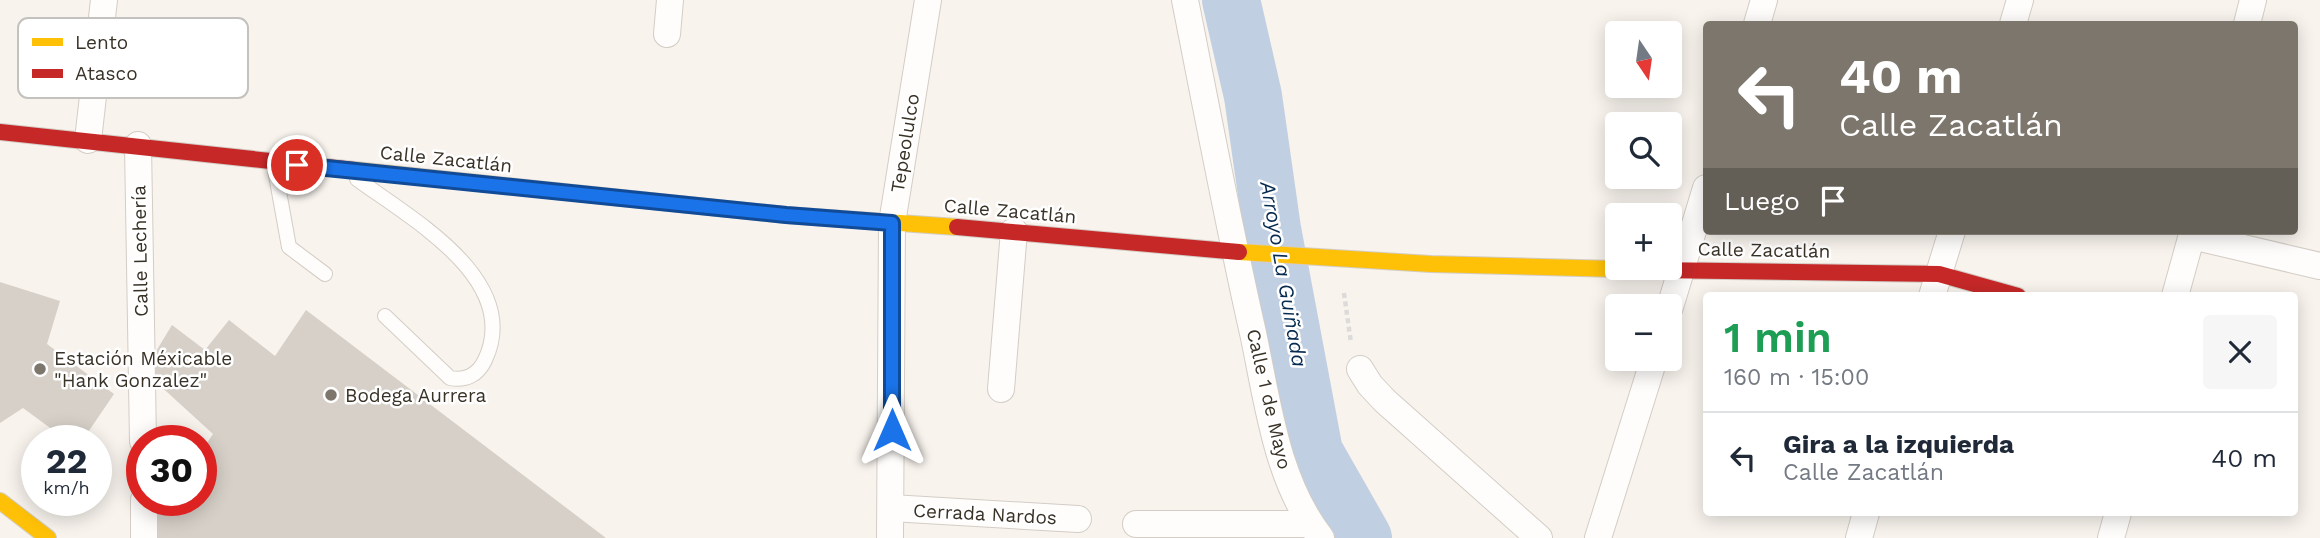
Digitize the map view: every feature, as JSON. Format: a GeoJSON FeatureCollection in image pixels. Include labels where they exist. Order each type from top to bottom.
{"type":"FeatureCollection","features":[{"type":"Feature","properties":{"kind":"street"},"geometry":{"type":"LineString","coordinates":[[102,18],[104,0]]}},
{"type":"Feature","properties":{"kind":"street"},"geometry":{"type":"LineString","coordinates":[[667,34],[670,0]]}},
{"type":"Feature","properties":{"kind":"street","name":"Tepeolulco"},"geometry":{"type":"LineString","coordinates":[[890,538],[892,223],[928,0]]}},
{"type":"Feature","properties":{"kind":"street","name":"Calle 1 de Mayo"},"geometry":{"type":"LineString","coordinates":[[1185,0],[1247,253],[1279,451],[1292,492],[1315,531]]}},
{"type":"Feature","properties":{"kind":"street"},"geometry":{"type":"LineString","coordinates":[[1758,21],[1764,0]]}},
{"type":"Feature","properties":{"kind":"street"},"geometry":{"type":"LineString","coordinates":[[2014,21],[2020,0]]}},
{"type":"Feature","properties":{"kind":"street"},"geometry":{"type":"LineString","coordinates":[[2248,21],[2253,0]]}},
{"type":"Feature","properties":{"kind":"street"},"geometry":{"type":"LineString","coordinates":[[88,140],[93,98]]}},
{"type":"Feature","properties":{"kind":"street","name":"Calle Zacatlán"},"geometry":{"type":"LineString","coordinates":[[0,132],[786,215],[1014,231],[1247,253],[1431,264],[1605,268]]}},
{"type":"Feature","properties":{"kind":"street","name":"Calle Lechería"},"geometry":{"type":"LineString","coordinates":[[138,145],[143,425]]}},
{"type":"Feature","properties":{"kind":"street"},"geometry":{"type":"LineString","coordinates":[[1682,267],[1703,198]]}},
{"type":"Feature","properties":{"kind":"street"},"geometry":{"type":"LineString","coordinates":[[1002,389],[1014,231]]}},
{"type":"Feature","properties":{"kind":"street"},"geometry":{"type":"LineString","coordinates":[[1936,285],[1951,235]]}},
{"type":"Feature","properties":{"kind":"street"},"geometry":{"type":"LineString","coordinates":[[2176,292],[2191,235]]}},
{"type":"Feature","properties":{"kind":"street"},"geometry":{"type":"LineString","coordinates":[[2200,235],[2320,266]]}},
{"type":"Feature","properties":{"kind":"street","name":"Calle Zacatlán"},"geometry":{"type":"LineString","coordinates":[[1682,270],[1936,285],[1988,292]]}},
{"type":"Feature","properties":{"kind":"street"},"geometry":{"type":"LineString","coordinates":[[1360,369],[1385,401],[1539,538]]}},
{"type":"Feature","properties":{"kind":"street"},"geometry":{"type":"LineString","coordinates":[[1598,538],[1650,371]]}},
{"type":"Feature","properties":{"kind":"street"},"geometry":{"type":"LineString","coordinates":[[0,501],[48,538]]}},
{"type":"Feature","properties":{"kind":"street","name":"Cerrada Nardos"},"geometry":{"type":"LineString","coordinates":[[891,508],[1078,519]]}},
{"type":"Feature","properties":{"kind":"street"},"geometry":{"type":"LineString","coordinates":[[144,516],[144,538]]}},
{"type":"Feature","properties":{"kind":"street"},"geometry":{"type":"LineString","coordinates":[[1859,538],[1865,516]]}},
{"type":"Feature","properties":{"kind":"street"},"geometry":{"type":"LineString","coordinates":[[2111,538],[2117,516]]}},
{"type":"Feature","properties":{"kind":"street"},"geometry":{"type":"LineString","coordinates":[[1136,524],[1315,531]]}},
{"type":"Feature","properties":{"kind":"lane"},"geometry":{"type":"LineString","coordinates":[[274,162],[289,247],[325,274]]}},
{"type":"Feature","properties":{"kind":"lane"},"geometry":{"type":"LineString","coordinates":[[344,170],[442,242],[470,272],[488,299],[493,336],[490,349],[481,368],[470,377],[461,380],[450,378],[385,316]]}},
{"type":"Feature","properties":{"kind":"path"},"geometry":{"type":"LineString","coordinates":[[1338,258],[1352,348],[1360,369]]}},
{"type":"Feature","properties":{"kind":"building","name":"Estación Méxicable \"Hank Gonzalez\""},"geometry":{"type":"Polygon","coordinates":[[[0,282],[60,301],[47,344],[114,394],[93,425],[46,425],[23,408],[0,423],[0,282]]]}},
{"type":"Feature","properties":{"kind":"building","name":"Bodega Aurrera"},"geometry":{"type":"Polygon","coordinates":[[[306,310],[606,538],[151,538],[145,534],[157,516],[217,516],[217,425],[203,425],[144,371],[172,325],[205,350],[229,320],[275,356],[306,310]]]}},
{"type":"Feature","properties":{"kind":"waterway","name":"Arroyo La Guiñada"},"geometry":{"type":"LineString","coordinates":[[1231,0],[1253,96],[1272,229],[1314,452],[1363,538]]}},
{"type":"Feature","properties":{"kind":"traffic: slow"},"geometry":{"type":"LineString","coordinates":[[355,170],[786,215],[957,227]]}},
{"type":"Feature","properties":{"kind":"traffic: slow"},"geometry":{"type":"LineString","coordinates":[[1239,252],[1431,264],[1605,269]]}},
{"type":"Feature","properties":{"kind":"traffic: slow"},"geometry":{"type":"LineString","coordinates":[[0,501],[48,538]]}},
{"type":"Feature","properties":{"kind":"traffic: jam"},"geometry":{"type":"LineString","coordinates":[[0,132],[355,170]]}},
{"type":"Feature","properties":{"kind":"traffic: jam"},"geometry":{"type":"LineString","coordinates":[[957,227],[1239,252]]}},
{"type":"Feature","properties":{"kind":"traffic: jam"},"geometry":{"type":"LineString","coordinates":[[1682,270],[1939,274],[2004,292]]}},
{"type":"Feature","properties":{"kind":"place","name":"Estación Méxicable \"Hank Gonzalez\""},"geometry":{"type":"Point","coordinates":[40,369]}},
{"type":"Feature","properties":{"kind":"place","name":"Bodega Aurrera"},"geometry":{"type":"Point","coordinates":[331,395]}},
{"type":"Feature","properties":{"kind":"route"},"geometry":{"type":"LineString","coordinates":[[297,165],[786,215],[892,223],[892,430]]}}]}
